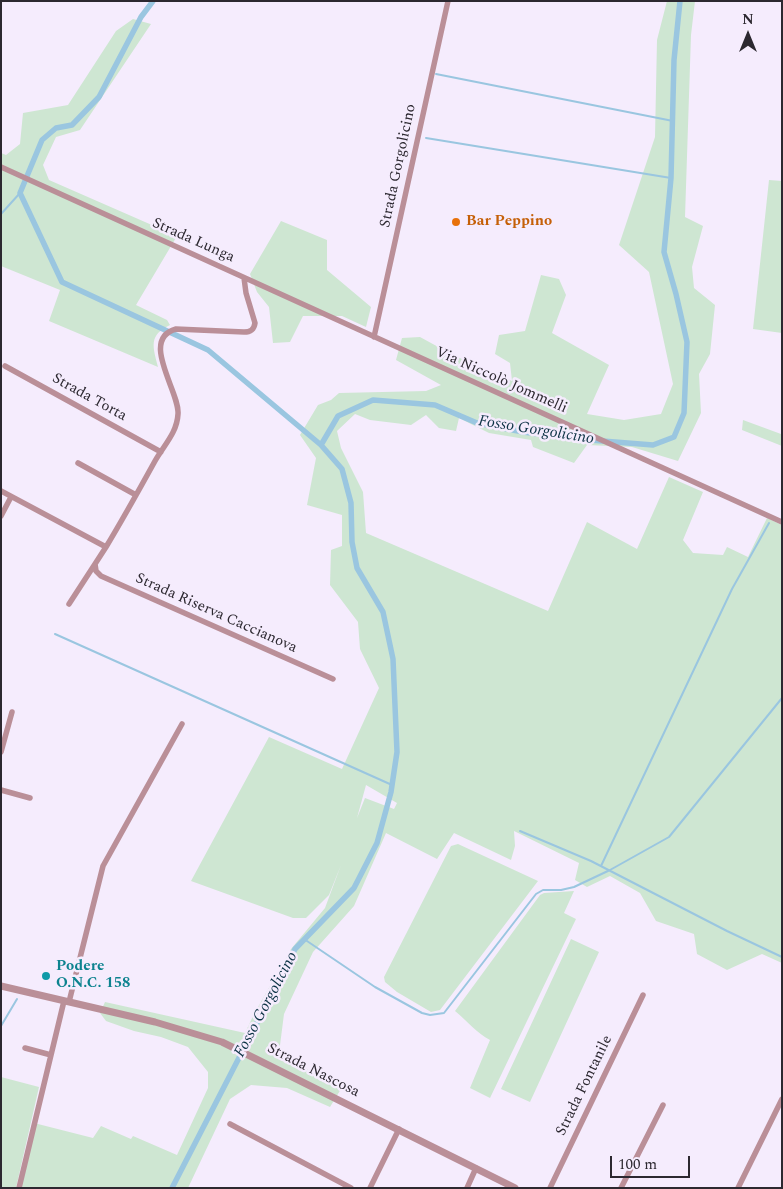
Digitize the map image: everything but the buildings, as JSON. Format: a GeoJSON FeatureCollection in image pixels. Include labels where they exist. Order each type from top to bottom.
{"type":"FeatureCollection","features":[{"type":"Feature","properties":{"kind":"street","name":"Strada Gorgolicino"},"geometry":{"type":"LineString","coordinates":[[374,337],[448,1]]}},
{"type":"Feature","properties":{"kind":"street","name":"Strada Lunga"},"geometry":{"type":"LineString","coordinates":[[1,167],[374,337]]}},
{"type":"Feature","properties":{"kind":"street"},"geometry":{"type":"LineString","coordinates":[[70,604],[173,434],[178,414],[177,399],[161,358],[161,345],[165,336],[173,330],[186,329],[251,331],[255,323],[247,298],[244,278]]}},
{"type":"Feature","properties":{"kind":"street","name":"Via Niccolò Jommelli"},"geometry":{"type":"LineString","coordinates":[[374,337],[782,522]]}},
{"type":"Feature","properties":{"kind":"street","name":"Strada Torta"},"geometry":{"type":"LineString","coordinates":[[5,366],[161,452]]}},
{"type":"Feature","properties":{"kind":"street"},"geometry":{"type":"LineString","coordinates":[[78,463],[136,494]]}},
{"type":"Feature","properties":{"kind":"street"},"geometry":{"type":"LineString","coordinates":[[1,491],[106,547]]}},
{"type":"Feature","properties":{"kind":"street"},"geometry":{"type":"LineString","coordinates":[[1,516],[11,497]]}},
{"type":"Feature","properties":{"kind":"street","name":"Strada Riserva Caccianova"},"geometry":{"type":"LineString","coordinates":[[95,564],[96,572],[104,578],[333,679]]}},
{"type":"Feature","properties":{"kind":"street"},"geometry":{"type":"LineString","coordinates":[[1,752],[12,712]]}},
{"type":"Feature","properties":{"kind":"street"},"geometry":{"type":"LineString","coordinates":[[19,1188],[51,1055],[103,866],[182,724]]}},
{"type":"Feature","properties":{"kind":"street"},"geometry":{"type":"LineString","coordinates":[[1,790],[30,798]]}},
{"type":"Feature","properties":{"kind":"street","name":"Strada Nascosa"},"geometry":{"type":"LineString","coordinates":[[1,986],[198,1034],[222,1042],[515,1188]]}},
{"type":"Feature","properties":{"kind":"street","name":"Strada Fontanile"},"geometry":{"type":"LineString","coordinates":[[550,1188],[643,994]]}},
{"type":"Feature","properties":{"kind":"street"},"geometry":{"type":"LineString","coordinates":[[25,1048],[51,1055]]}},
{"type":"Feature","properties":{"kind":"street"},"geometry":{"type":"LineString","coordinates":[[738,1188],[782,1099]]}},
{"type":"Feature","properties":{"kind":"street"},"geometry":{"type":"LineString","coordinates":[[621,1188],[663,1105]]}},
{"type":"Feature","properties":{"kind":"street"},"geometry":{"type":"LineString","coordinates":[[230,1124],[350,1188]]}},
{"type":"Feature","properties":{"kind":"street"},"geometry":{"type":"LineString","coordinates":[[370,1188],[398,1129]]}},
{"type":"Feature","properties":{"kind":"street"},"geometry":{"type":"LineString","coordinates":[[467,1188],[476,1168]]}},
{"type":"Feature","properties":{"kind":"green space"},"geometry":{"type":"Polygon","coordinates":[[[667,1],[695,1],[691,35],[685,217],[703,226],[692,267],[694,288],[715,305],[710,354],[699,374],[701,413],[678,461],[632,447],[587,445],[574,463],[533,447],[531,440],[489,433],[459,418],[456,431],[439,428],[426,415],[411,425],[370,420],[355,414],[337,431],[341,448],[363,492],[366,533],[548,611],[587,522],[637,549],[669,477],[703,492],[683,540],[693,553],[723,555],[727,547],[748,557],[767,518],[782,525],[782,963],[762,954],[727,970],[697,954],[694,934],[656,921],[640,893],[610,876],[587,887],[575,880],[579,863],[514,831],[515,846],[511,860],[454,833],[437,859],[386,833],[354,906],[313,952],[284,1014],[279,1053],[341,1089],[330,1107],[287,1088],[251,1085],[230,1099],[188,1188],[19,1188],[34,1123],[93,1138],[101,1126],[131,1139],[133,1136],[177,1155],[208,1088],[208,1072],[188,1047],[106,1021],[100,1013],[105,1002],[245,1033],[291,949],[325,908],[341,865],[329,895],[306,918],[293,918],[191,881],[269,737],[342,769],[379,688],[360,649],[358,622],[330,585],[331,550],[342,546],[342,515],[307,505],[316,458],[300,435],[318,405],[331,400],[339,393],[426,391],[441,385],[396,360],[402,338],[420,337],[453,355],[512,381],[510,363],[495,354],[499,335],[525,331],[541,275],[559,279],[566,295],[552,333],[609,365],[587,414],[624,420],[661,414],[673,384],[649,272],[619,245],[655,137],[657,40],[667,1]],[[366,785],[357,818],[365,798],[394,809],[397,803],[366,785]]]}},
{"type":"Feature","properties":{"kind":"green space"},"geometry":{"type":"Polygon","coordinates":[[[133,19],[151,24],[80,130],[56,137],[43,165],[49,180],[177,236],[136,305],[167,320],[170,325],[155,337],[154,348],[158,367],[49,321],[60,290],[1,266],[1,153],[6,155],[20,144],[23,113],[68,105],[116,31],[133,19]]]}},
{"type":"Feature","properties":{"kind":"green space"},"geometry":{"type":"Polygon","coordinates":[[[769,180],[782,181],[782,333],[753,329],[769,180]]]}},
{"type":"Feature","properties":{"kind":"green space"},"geometry":{"type":"Polygon","coordinates":[[[281,221],[327,240],[327,270],[371,307],[366,327],[342,316],[303,316],[290,342],[273,343],[269,307],[257,292],[250,274],[281,221]]]}},
{"type":"Feature","properties":{"kind":"green space"},"geometry":{"type":"Polygon","coordinates":[[[743,420],[781,434],[782,432],[782,446],[742,430],[743,420]]]}},
{"type":"Feature","properties":{"kind":"green space"},"geometry":{"type":"Polygon","coordinates":[[[458,844],[538,881],[440,1010],[431,1012],[397,992],[385,982],[384,977],[451,846],[458,844]]]}},
{"type":"Feature","properties":{"kind":"green space"},"geometry":{"type":"Polygon","coordinates":[[[574,891],[564,913],[576,919],[490,1098],[470,1088],[490,1040],[455,1011],[540,895],[544,893],[574,891]]]}},
{"type":"Feature","properties":{"kind":"green space"},"geometry":{"type":"Polygon","coordinates":[[[571,939],[599,952],[530,1102],[501,1089],[571,939]]]}},
{"type":"Feature","properties":{"kind":"green space"},"geometry":{"type":"Polygon","coordinates":[[[1,1077],[39,1087],[16,1188],[1,1188],[1,1077]]]}},
{"type":"Feature","properties":{"kind":"waterway"},"geometry":{"type":"LineString","coordinates":[[153,1],[141,17],[99,97],[72,125],[56,128],[42,140],[20,193],[62,282],[208,350],[321,445]]}},
{"type":"Feature","properties":{"kind":"waterway","name":"Fosso Gorgolicino"},"geometry":{"type":"LineString","coordinates":[[172,1188],[295,949],[354,888],[377,843],[391,792],[397,752],[393,659],[383,612],[357,568],[352,542],[351,503],[342,469],[321,445],[338,416],[373,400],[435,405],[477,423],[523,432],[577,439],[653,445],[674,437],[684,413],[687,342],[664,252],[671,178],[674,60],[680,1]]}},
{"type":"Feature","properties":{"kind":"waterway"},"geometry":{"type":"LineString","coordinates":[[436,74],[673,121]]}},
{"type":"Feature","properties":{"kind":"waterway"},"geometry":{"type":"LineString","coordinates":[[426,138],[671,178]]}},
{"type":"Feature","properties":{"kind":"waterway"},"geometry":{"type":"LineString","coordinates":[[1,214],[20,193]]}},
{"type":"Feature","properties":{"kind":"waterway"},"geometry":{"type":"LineString","coordinates":[[601,866],[732,589],[769,523]]}},
{"type":"Feature","properties":{"kind":"waterway"},"geometry":{"type":"LineString","coordinates":[[55,634],[392,785]]}},
{"type":"Feature","properties":{"kind":"waterway"},"geometry":{"type":"LineString","coordinates":[[304,939],[375,987],[422,1013],[430,1015],[444,1013],[536,894],[543,890],[561,890],[574,887],[610,870],[669,837],[782,698]]}},
{"type":"Feature","properties":{"kind":"waterway"},"geometry":{"type":"LineString","coordinates":[[520,831],[591,861],[782,957]]}},
{"type":"Feature","properties":{"kind":"waterway"},"geometry":{"type":"LineString","coordinates":[[1,1026],[17,999]]}},
{"type":"Feature","properties":{"kind":"place","name":"Bar Peppino"},"geometry":{"type":"Point","coordinates":[456,222]}},
{"type":"Feature","properties":{"kind":"place","name":"Podere O.N.C. 158"},"geometry":{"type":"Point","coordinates":[46,976]}}]}
